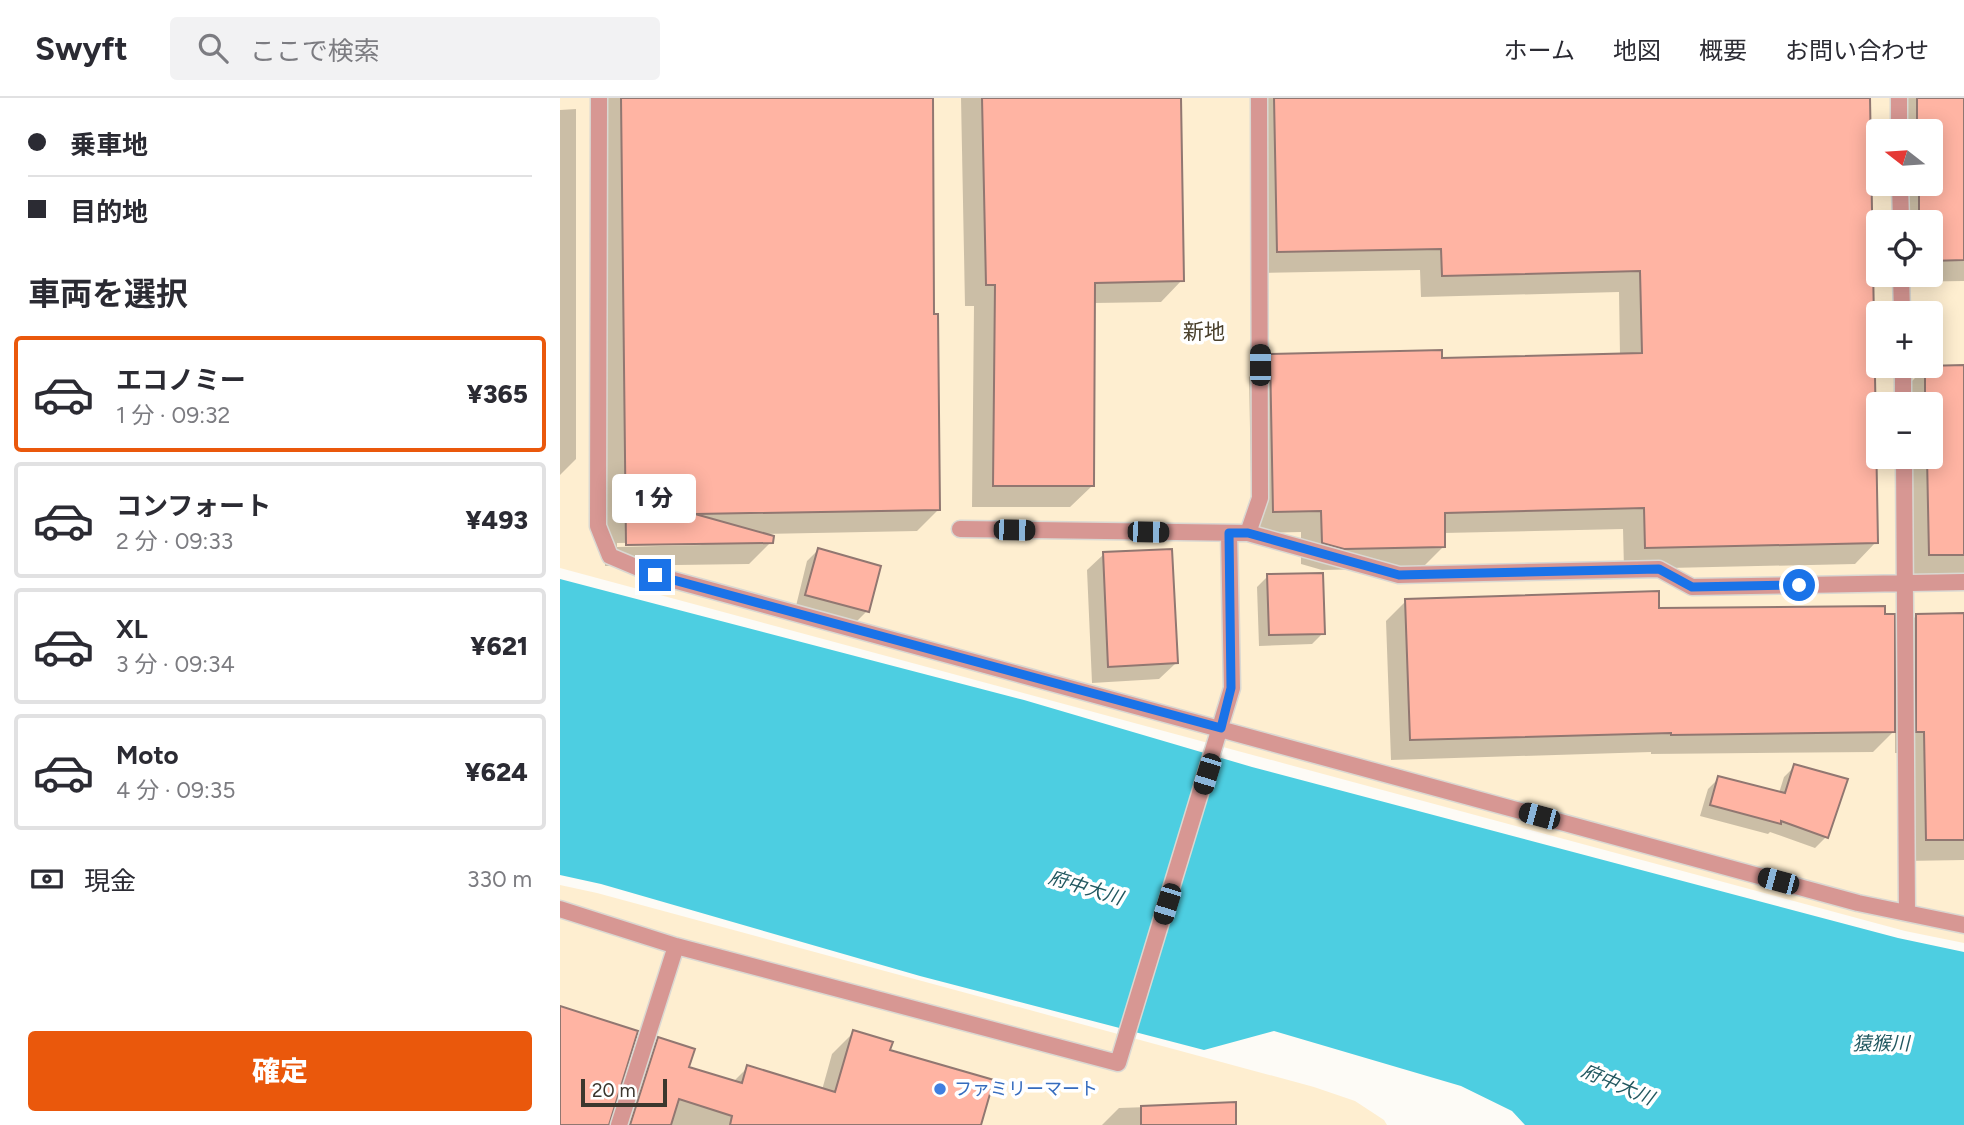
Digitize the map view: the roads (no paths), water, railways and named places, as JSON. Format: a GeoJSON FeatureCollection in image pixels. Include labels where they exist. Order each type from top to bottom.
{"type":"FeatureCollection","features":[{"type":"Feature","properties":{"kind":"lane"},"geometry":{"type":"LineString","coordinates":[[599,98],[598,526],[610,556],[655,575],[1858,903],[1964,925]]}},
{"type":"Feature","properties":{"kind":"lane"},"geometry":{"type":"LineString","coordinates":[[1248,533],[1260,498],[1259,98]]}},
{"type":"Feature","properties":{"kind":"lane"},"geometry":{"type":"LineString","coordinates":[[1899,98],[1899,119]]}},
{"type":"Feature","properties":{"kind":"lane"},"geometry":{"type":"LineString","coordinates":[[1904,469],[1907,913]]}},
{"type":"Feature","properties":{"kind":"lane"},"geometry":{"type":"LineString","coordinates":[[960,529],[1248,533],[1399,575],[1659,569],[1692,587],[1964,582]]}},
{"type":"Feature","properties":{"kind":"lane"},"geometry":{"type":"LineString","coordinates":[[560,909],[676,946],[1118,1063],[1231,688],[1229,533]]}},
{"type":"Feature","properties":{"kind":"lane"},"geometry":{"type":"LineString","coordinates":[[619,1125],[676,946]]}},
{"type":"Feature","properties":{"kind":"water"},"geometry":{"type":"Polygon","coordinates":[[[560,579],[1024,700],[1252,767],[1898,938],[1964,952],[1964,1125],[1525,1125],[1512,1111],[1461,1086],[1274,1031],[1204,1050],[920,976],[601,884],[560,875],[560,579]]]}},
{"type":"Feature","properties":{"kind":"place","name":"ファミリーマート"},"geometry":{"type":"Point","coordinates":[940,1089]}},
{"type":"Feature","properties":{"kind":"district","name":"新地"},"geometry":{"type":"Point","coordinates":[1204,332]}},
{"type":"Feature","properties":{"kind":"water label","name":"府中大川"},"geometry":{"type":"Point","coordinates":[1086,887]}},
{"type":"Feature","properties":{"kind":"water label","name":"猿猴川"},"geometry":{"type":"Point","coordinates":[1881,1043]}},
{"type":"Feature","properties":{"kind":"water label","name":"府中大川"},"geometry":{"type":"Point","coordinates":[1618,1084]}}]}
